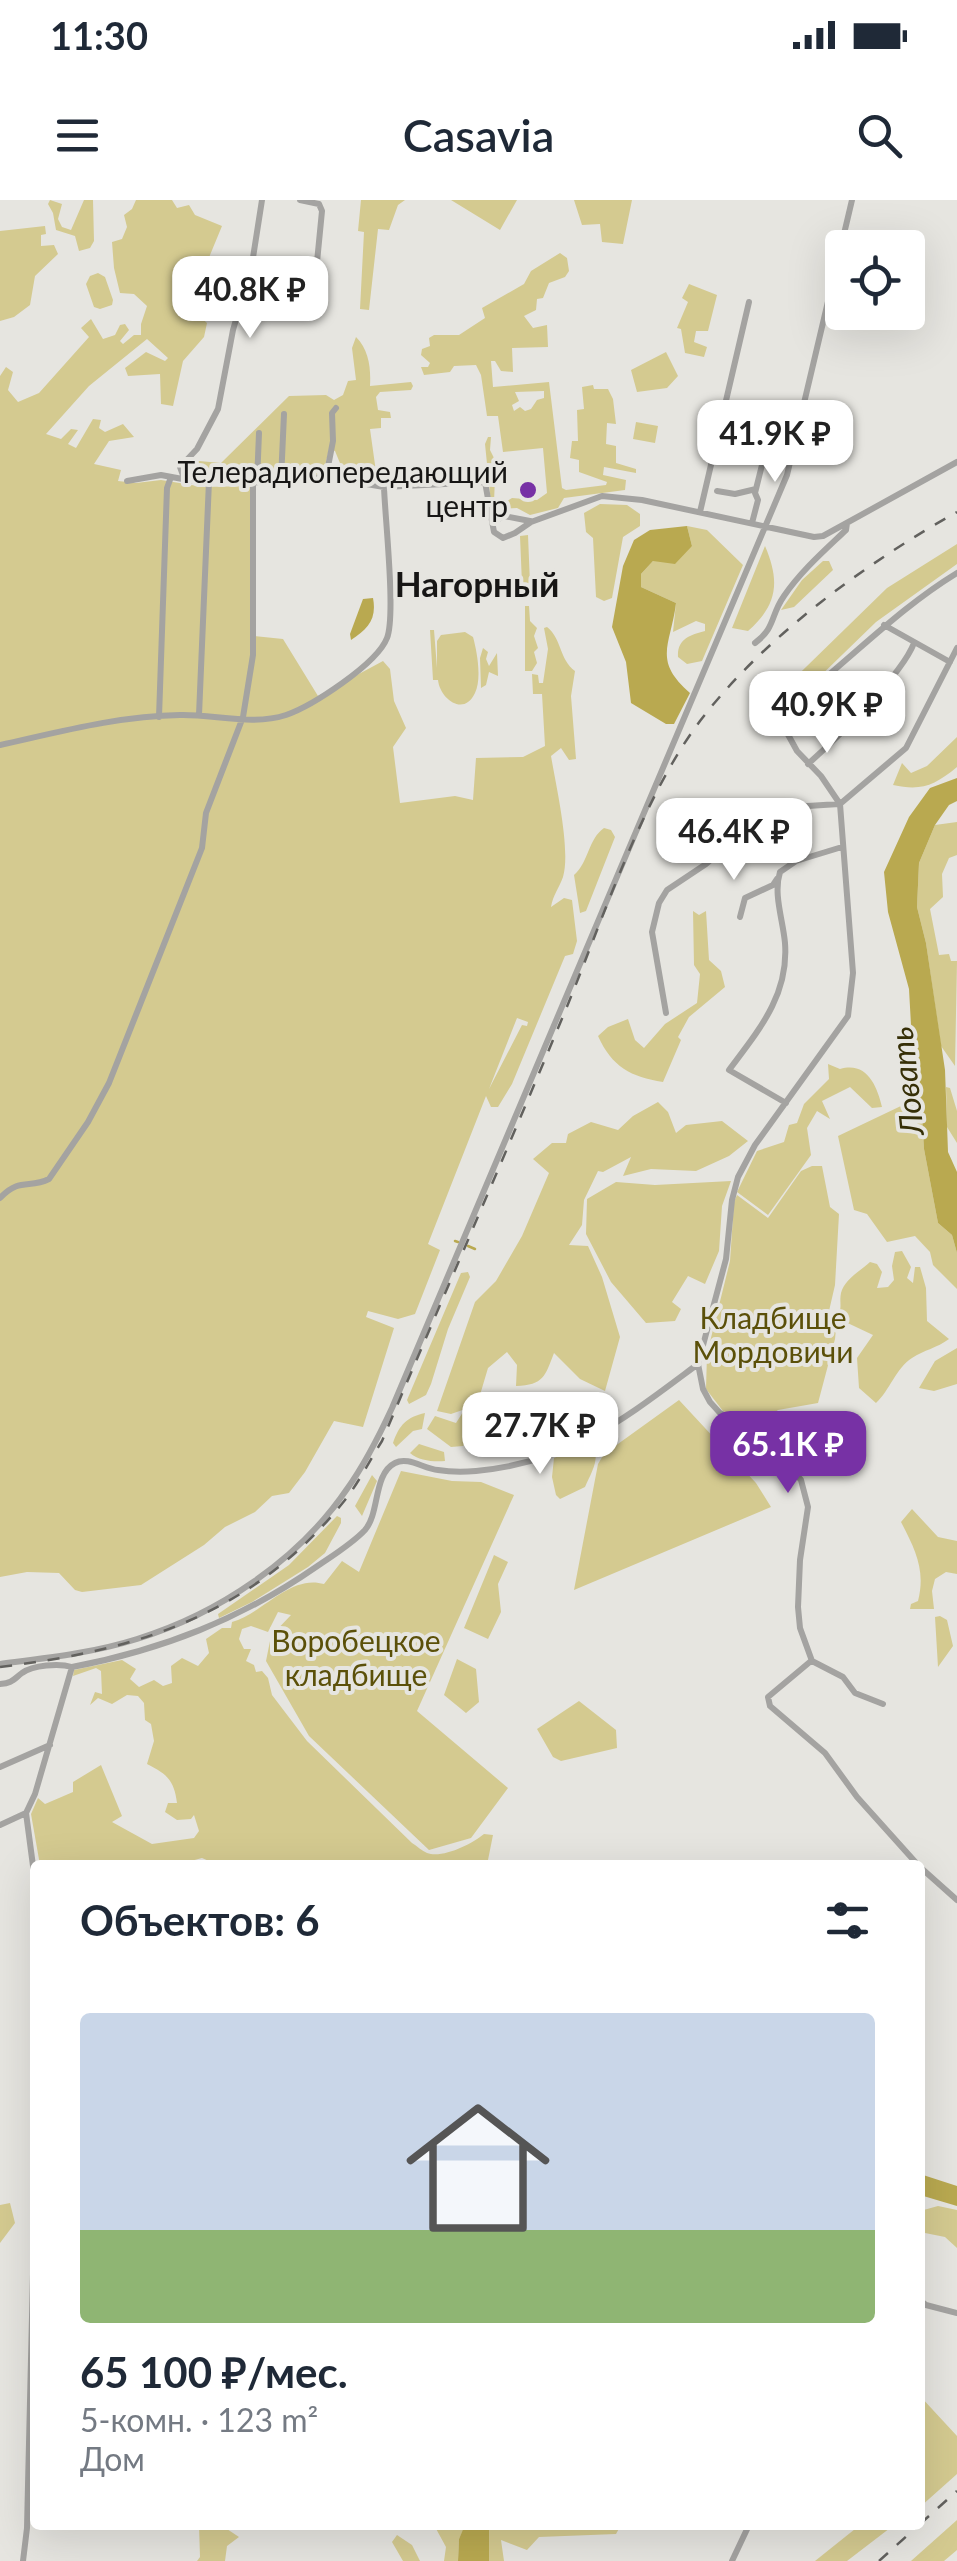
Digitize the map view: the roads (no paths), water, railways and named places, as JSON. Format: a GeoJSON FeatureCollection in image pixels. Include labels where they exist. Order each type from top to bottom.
{"type":"FeatureCollection","features":[{"type":"Feature","properties":{"kind":"street"},"geometry":{"type":"LineString","coordinates":[[184,478],[180,468],[212,426],[218,409],[262,200]]}},
{"type":"Feature","properties":{"kind":"street"},"geometry":{"type":"LineString","coordinates":[[246,288],[268,300],[313,303],[322,211],[320,204],[300,200]]}},
{"type":"Feature","properties":{"kind":"street"},"geometry":{"type":"LineString","coordinates":[[0,1664],[106,1647],[165,1630],[194,1616],[240,1591],[276,1564],[345,1493],[392,1408],[767,527],[787,475],[852,200]]}},
{"type":"Feature","properties":{"kind":"street"},"geometry":{"type":"LineString","coordinates":[[700,512],[749,302]]}},
{"type":"Feature","properties":{"kind":"street"},"geometry":{"type":"LineString","coordinates":[[326,477],[333,441],[332,413],[336,408]]}},
{"type":"Feature","properties":{"kind":"street"},"geometry":{"type":"LineString","coordinates":[[281,480],[284,414]]}},
{"type":"Feature","properties":{"kind":"street"},"geometry":{"type":"LineString","coordinates":[[0,1198],[21,1182],[44,1182],[50,1178],[88,1122],[109,1083],[202,848],[206,813],[243,717],[253,655],[259,434]]}},
{"type":"Feature","properties":{"kind":"street"},"geometry":{"type":"LineString","coordinates":[[752,522],[768,441]]}},
{"type":"Feature","properties":{"kind":"street"},"geometry":{"type":"LineString","coordinates":[[127,481],[171,476],[204,484],[215,479],[255,482],[326,477],[384,487],[485,482],[494,532],[503,538],[531,522],[602,496],[642,500],[814,537],[823,536],[957,462]]}},
{"type":"Feature","properties":{"kind":"street"},"geometry":{"type":"LineString","coordinates":[[159,716],[167,488],[171,476]]}},
{"type":"Feature","properties":{"kind":"street"},"geometry":{"type":"LineString","coordinates":[[200,716],[209,481]]}},
{"type":"Feature","properties":{"kind":"street"},"geometry":{"type":"LineString","coordinates":[[0,745],[102,722],[159,716],[269,718],[288,714],[344,681],[382,650],[390,626],[384,487]]}},
{"type":"Feature","properties":{"kind":"street"},"geometry":{"type":"LineString","coordinates":[[717,492],[734,494],[756,489]]}},
{"type":"Feature","properties":{"kind":"street"},"geometry":{"type":"LineString","coordinates":[[494,521],[504,516],[531,522]]}},
{"type":"Feature","properties":{"kind":"street"},"geometry":{"type":"LineString","coordinates":[[755,643],[772,629],[784,596],[803,571],[846,530],[847,522]]}},
{"type":"Feature","properties":{"kind":"street"},"geometry":{"type":"LineString","coordinates":[[883,1704],[856,1693],[843,1677],[812,1661],[800,1628],[798,1607],[808,1507],[803,1486],[792,1466],[766,1438],[720,1413],[710,1402],[703,1390],[698,1364],[726,1258],[738,1177],[755,1145],[848,1016],[853,972],[840,804],[780,720],[807,690],[884,625],[957,573]]}},
{"type":"Feature","properties":{"kind":"street"},"geometry":{"type":"LineString","coordinates":[[884,625],[950,662]]}},
{"type":"Feature","properties":{"kind":"street"},"geometry":{"type":"LineString","coordinates":[[808,764],[895,674],[914,643]]}},
{"type":"Feature","properties":{"kind":"street"},"geometry":{"type":"LineString","coordinates":[[666,1013],[652,932],[659,902],[675,882],[706,864],[758,820],[792,808],[840,804],[910,742],[957,648]]}},
{"type":"Feature","properties":{"kind":"street"},"geometry":{"type":"LineString","coordinates":[[701,820],[721,816],[758,820]]}},
{"type":"Feature","properties":{"kind":"street"},"geometry":{"type":"LineString","coordinates":[[740,918],[745,898],[773,885],[785,866],[842,847]]}},
{"type":"Feature","properties":{"kind":"street"},"geometry":{"type":"LineString","coordinates":[[778,878],[785,963],[777,1002],[730,1070],[786,1103]]}},
{"type":"Feature","properties":{"kind":"street"},"geometry":{"type":"LineString","coordinates":[[0,1684],[17,1679],[25,1670],[62,1664],[72,1667],[125,1657],[176,1641],[234,1617],[282,1591],[367,1528],[385,1472],[392,1464],[404,1460],[434,1470],[474,1471],[568,1450],[620,1422],[698,1364]]}},
{"type":"Feature","properties":{"kind":"street"},"geometry":{"type":"LineString","coordinates":[[812,1661],[773,1690],[768,1697],[770,1706],[825,1753],[857,1797],[914,1860]]}},
{"type":"Feature","properties":{"kind":"street"},"geometry":{"type":"LineString","coordinates":[[32,1860],[26,1813],[51,1745],[72,1667]]}},
{"type":"Feature","properties":{"kind":"street"},"geometry":{"type":"LineString","coordinates":[[0,1767],[51,1745]]}},
{"type":"Feature","properties":{"kind":"street"},"geometry":{"type":"LineString","coordinates":[[0,1825],[26,1813]]}},
{"type":"Feature","properties":{"kind":"street"},"geometry":{"type":"LineString","coordinates":[[925,1871],[957,1900]]}},
{"type":"Feature","properties":{"kind":"street"},"geometry":{"type":"LineString","coordinates":[[925,2304],[957,2313]]}},
{"type":"Feature","properties":{"kind":"street"},"geometry":{"type":"LineString","coordinates":[[23,2561],[30,2345]]}},
{"type":"Feature","properties":{"kind":"street"},"geometry":{"type":"LineString","coordinates":[[732,2561],[747,2530]]}},
{"type":"Feature","properties":{"kind":"waterway"},"geometry":{"type":"LineString","coordinates":[[468,1246],[475,1249]]}},
{"type":"Feature","properties":{"kind":"railway"},"geometry":{"type":"LineString","coordinates":[[0,1667],[100,1650],[191,1620],[272,1572],[310,1539],[345,1500],[382,1441],[566,1009],[625,860],[679,752],[726,690],[785,631],[887,554],[957,512]]}},
{"type":"Feature","properties":{"kind":"railway"},"geometry":{"type":"LineString","coordinates":[[925,2520],[957,2491]]}},
{"type":"Feature","properties":{"kind":"railway"},"geometry":{"type":"LineString","coordinates":[[879,2561],[913,2530]]}},
{"type":"Feature","properties":{"kind":"place","name":"Телерадиопередающий центр"},"geometry":{"type":"Point","coordinates":[528,490]}},
{"type":"Feature","properties":{"kind":"district","name":"Нагорный"},"geometry":{"type":"Point","coordinates":[477,585]}},
{"type":"Feature","properties":{"kind":"water label","name":"Ловать"},"geometry":{"type":"Point","coordinates":[907,1081]}},
{"type":"Feature","properties":{"kind":"park label","name":"Кладбище Мордовичи"},"geometry":{"type":"Point","coordinates":[773,1336]}},
{"type":"Feature","properties":{"kind":"park label","name":"Воробецкое кладбище"},"geometry":{"type":"Point","coordinates":[356,1659]}}]}
